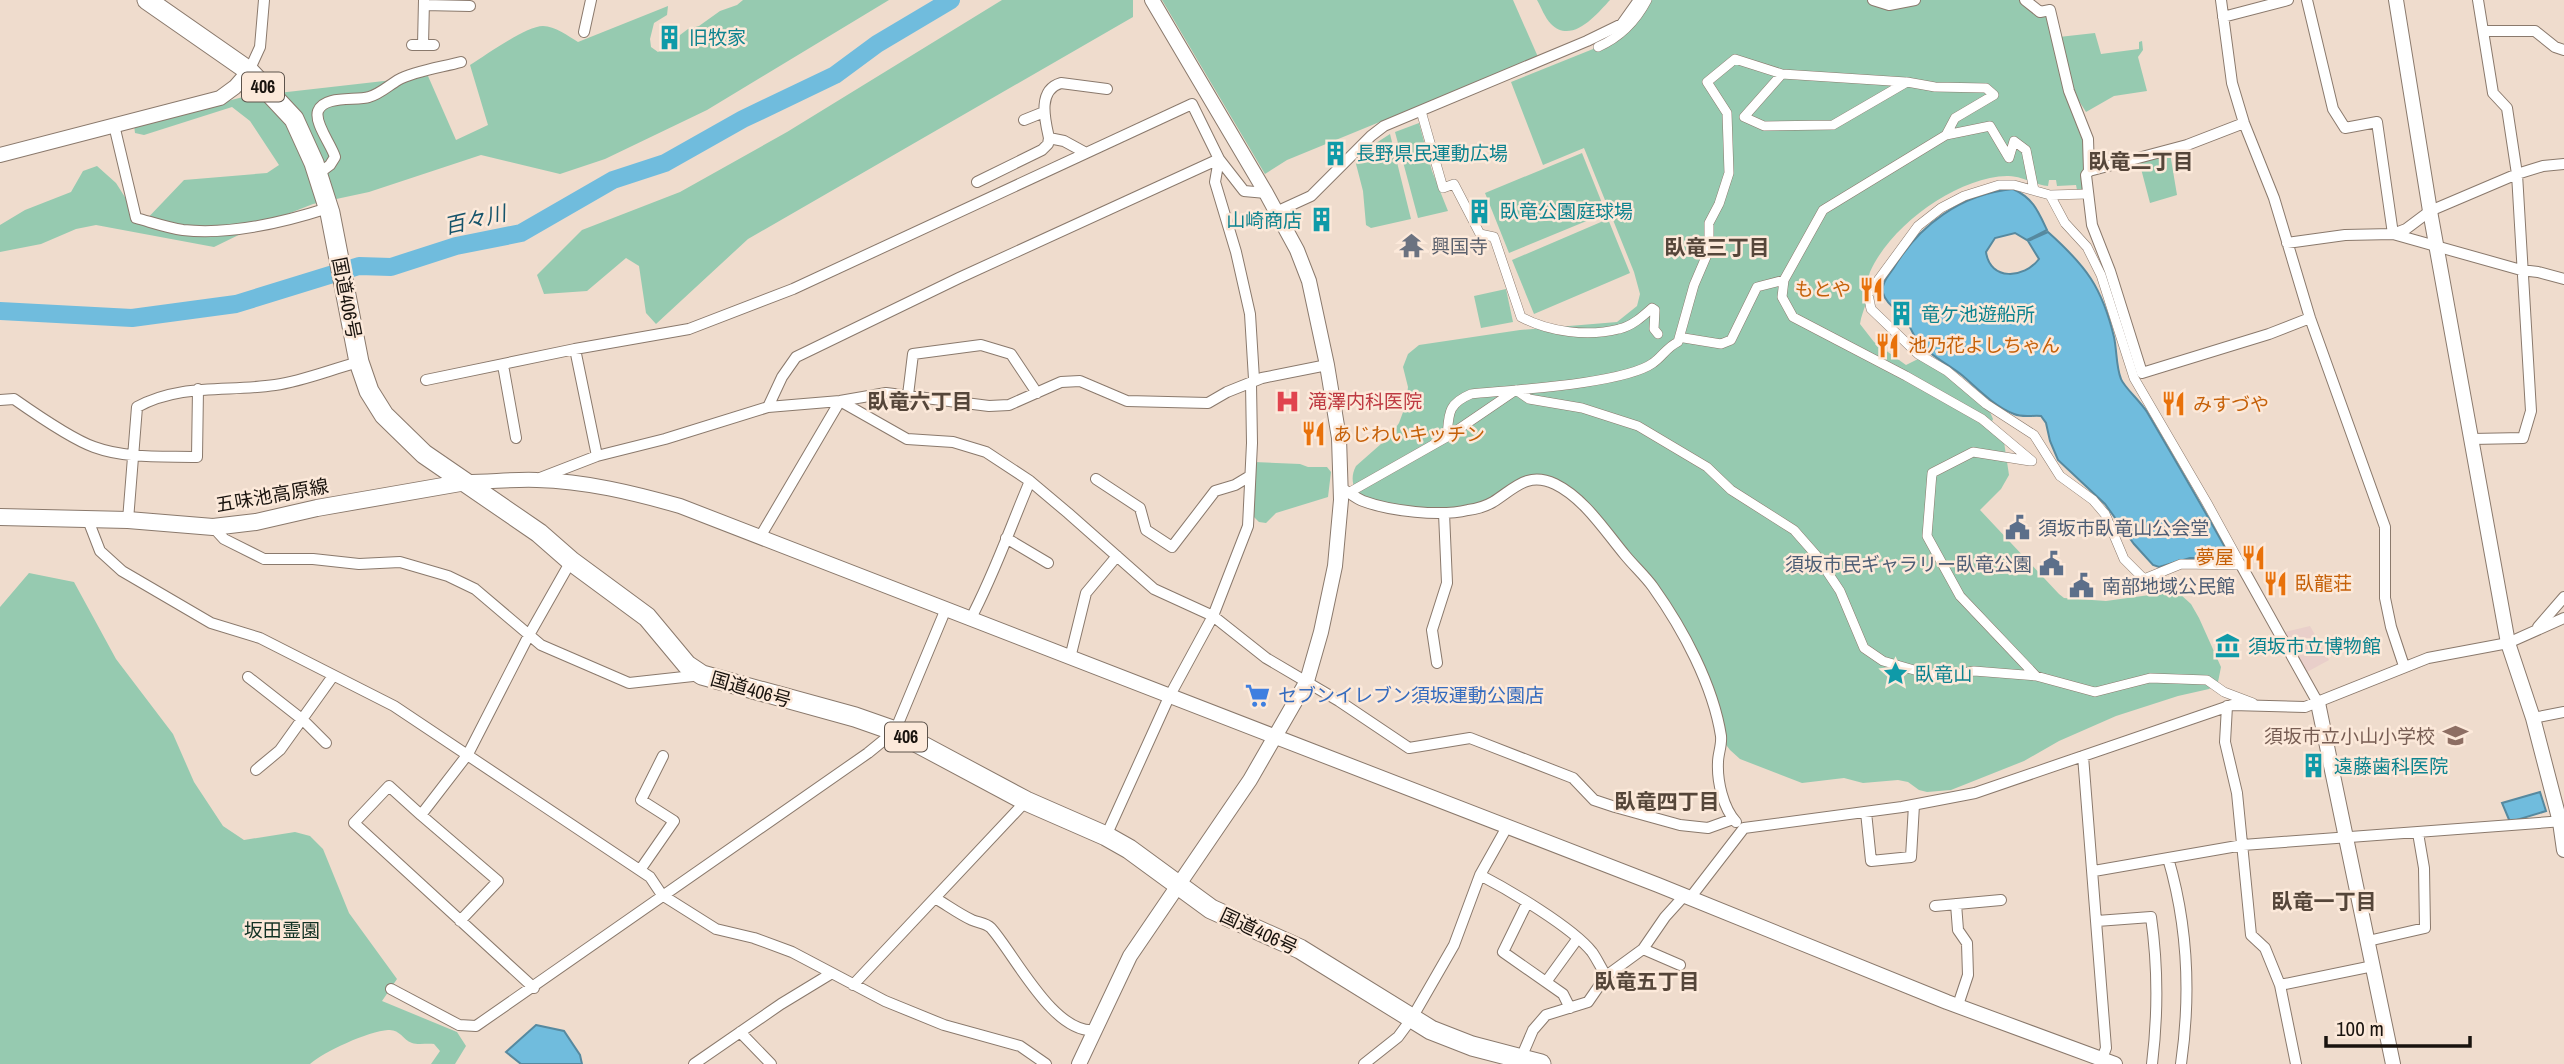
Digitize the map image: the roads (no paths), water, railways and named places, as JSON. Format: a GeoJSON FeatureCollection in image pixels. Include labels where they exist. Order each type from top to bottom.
{"type":"FeatureCollection","features":[{"type":"Feature","properties":{"kind":"highway","name":"国道406号"},"geometry":{"type":"LineString","coordinates":[[147,0],[249,72],[295,119],[318,174],[329,211],[359,362],[369,391],[384,415],[424,454],[539,533],[571,561],[647,617],[687,665],[702,675],[855,717],[895,731],[1026,801],[1106,836],[1129,849],[1177,886],[1232,920],[1300,949],[1449,1039],[1490,1058],[1521,1058],[1541,1064]]}},
{"type":"Feature","properties":{"kind":"main road","name":"五味池高原線"},"geometry":{"type":"LineString","coordinates":[[0,517],[128,520],[213,527],[256,522],[317,508],[466,482]]}},
{"type":"Feature","properties":{"kind":"street"},"geometry":{"type":"LineString","coordinates":[[0,155],[220,98],[249,72],[260,47],[264,0]]}},
{"type":"Feature","properties":{"kind":"street"},"geometry":{"type":"LineString","coordinates":[[584,32],[591,0]]}},
{"type":"Feature","properties":{"kind":"street"},"geometry":{"type":"LineString","coordinates":[[1276,212],[1311,197],[1384,126],[1622,24],[1639,0]]}},
{"type":"Feature","properties":{"kind":"street"},"geometry":{"type":"LineString","coordinates":[[1598,47],[1623,33],[1647,0]]}},
{"type":"Feature","properties":{"kind":"street"},"geometry":{"type":"LineString","coordinates":[[1873,0],[1889,5],[1915,0]]}},
{"type":"Feature","properties":{"kind":"street"},"geometry":{"type":"LineString","coordinates":[[2025,0],[2040,12],[2050,10],[2069,92],[2088,139],[2089,171],[2086,175],[2092,225],[2110,271],[2142,373],[2269,334],[2310,318]]}},
{"type":"Feature","properties":{"kind":"street"},"geometry":{"type":"LineString","coordinates":[[2221,0],[2232,83],[2244,123],[2274,198],[2310,318],[2385,527],[2385,598],[2404,667]]}},
{"type":"Feature","properties":{"kind":"street"},"geometry":{"type":"LineString","coordinates":[[2223,17],[2288,0]]}},
{"type":"Feature","properties":{"kind":"street"},"geometry":{"type":"LineString","coordinates":[[2308,0],[2333,109],[2346,128],[2377,122],[2393,234]]}},
{"type":"Feature","properties":{"kind":"street"},"geometry":{"type":"LineString","coordinates":[[2396,0],[2430,211],[2508,643],[2533,718],[2562,822],[2564,850]]}},
{"type":"Feature","properties":{"kind":"street"},"geometry":{"type":"LineString","coordinates":[[2472,439],[2523,438],[2531,411],[2517,174],[2507,108],[2493,93],[2478,0]]}},
{"type":"Feature","properties":{"kind":"street"},"geometry":{"type":"LineString","coordinates":[[423,45],[424,2],[470,6]]}},
{"type":"Feature","properties":{"kind":"street"},"geometry":{"type":"LineString","coordinates":[[1079,1064],[1130,956],[1250,780],[1307,681],[1335,566],[1341,500],[1345,490],[1327,365],[1309,281],[1297,250],[1155,5]]}},
{"type":"Feature","properties":{"kind":"street"},"geometry":{"type":"LineString","coordinates":[[2483,31],[2535,31],[2555,47],[2564,50]]}},
{"type":"Feature","properties":{"kind":"street"},"geometry":{"type":"LineString","coordinates":[[1447,437],[1450,409],[1458,399],[1471,394],[1622,376],[1653,364],[1681,337],[1694,285],[1709,250],[1709,223],[1719,204],[1729,173],[1727,113],[1707,82],[1735,59],[1782,74],[1907,82],[1935,87],[1986,88],[1994,95],[1955,118],[1946,135]]}},
{"type":"Feature","properties":{"kind":"street"},"geometry":{"type":"LineString","coordinates":[[318,174],[330,166],[334,157],[332,146],[318,122],[318,111],[327,102],[369,97],[399,79],[461,62]]}},
{"type":"Feature","properties":{"kind":"street"},"geometry":{"type":"LineString","coordinates":[[1782,74],[1744,117],[1764,126],[1833,125],[1907,82]]}},
{"type":"Feature","properties":{"kind":"street"},"geometry":{"type":"LineString","coordinates":[[977,181],[1042,150],[1048,144],[1044,111],[1047,93],[1054,85],[1061,83],[1107,89]]}},
{"type":"Feature","properties":{"kind":"street"},"geometry":{"type":"LineString","coordinates":[[426,380],[689,329],[793,289],[1192,104],[1219,159],[1244,191],[1266,193]]}},
{"type":"Feature","properties":{"kind":"street"},"geometry":{"type":"LineString","coordinates":[[1024,120],[1044,111]]}},
{"type":"Feature","properties":{"kind":"street"},"geometry":{"type":"LineString","coordinates":[[1421,111],[1443,187],[1454,184],[1480,234],[1494,237],[1521,317],[1539,327],[1597,332],[1621,329],[1652,308],[1655,310],[1654,329],[1658,334]]}},
{"type":"Feature","properties":{"kind":"street"},"geometry":{"type":"LineString","coordinates":[[2089,171],[2187,145],[2244,123]]}},
{"type":"Feature","properties":{"kind":"street"},"geometry":{"type":"LineString","coordinates":[[114,125],[136,218],[184,230],[235,229],[274,224],[329,211]]}},
{"type":"Feature","properties":{"kind":"street"},"geometry":{"type":"LineString","coordinates":[[2032,461],[1982,419],[1793,317],[1782,297],[1784,280],[1823,211],[1946,135],[1990,126],[2009,158],[2014,141],[2026,150],[2034,190]]}},
{"type":"Feature","properties":{"kind":"street"},"geometry":{"type":"LineString","coordinates":[[1049,138],[1064,141],[1086,153]]}},
{"type":"Feature","properties":{"kind":"street"},"geometry":{"type":"LineString","coordinates":[[1106,836],[1169,697],[1213,616],[1248,526],[1252,443],[1251,384],[1254,379],[1250,314],[1236,252],[1215,181],[1219,159]]}},
{"type":"Feature","properties":{"kind":"street"},"geometry":{"type":"LineString","coordinates":[[768,407],[782,377],[796,357],[959,278],[1219,159]]}},
{"type":"Feature","properties":{"kind":"street"},"geometry":{"type":"LineString","coordinates":[[2393,234],[2406,229],[2430,211],[2517,174],[2543,166],[2564,164]]}},
{"type":"Feature","properties":{"kind":"street"},"geometry":{"type":"LineString","coordinates":[[2088,194],[2050,195],[2014,185],[1999,186],[1964,196],[1941,208],[1918,226],[1868,294],[1871,309],[1918,354],[1947,371],[1986,404],[2034,435],[2060,476],[2093,500],[2105,514],[2124,559],[2144,579],[2181,564],[2241,565]]}},
{"type":"Feature","properties":{"kind":"street"},"geometry":{"type":"LineString","coordinates":[[2050,195],[2065,223],[2087,247],[2101,275],[2134,378],[2318,703],[2393,1064]]}},
{"type":"Feature","properties":{"kind":"street"},"geometry":{"type":"LineString","coordinates":[[2055,228],[2065,223]]}},
{"type":"Feature","properties":{"kind":"street"},"geometry":{"type":"LineString","coordinates":[[2287,243],[2345,234],[2393,234],[2521,270],[2564,279]]}},
{"type":"Feature","properties":{"kind":"street"},"geometry":{"type":"LineString","coordinates":[[1681,337],[1721,344],[1731,340],[1757,287],[1784,280]]}},
{"type":"Feature","properties":{"kind":"street"},"geometry":{"type":"LineString","coordinates":[[908,395],[913,354],[981,345],[1011,354],[1037,393]]}},
{"type":"Feature","properties":{"kind":"street"},"geometry":{"type":"LineString","coordinates":[[575,349],[597,456]]}},
{"type":"Feature","properties":{"kind":"street"},"geometry":{"type":"LineString","coordinates":[[128,520],[137,407],[171,394],[198,389],[276,385],[359,362]]}},
{"type":"Feature","properties":{"kind":"street"},"geometry":{"type":"LineString","coordinates":[[503,365],[516,438]]}},
{"type":"Feature","properties":{"kind":"street"},"geometry":{"type":"LineString","coordinates":[[537,480],[597,456],[665,439],[768,407],[840,401],[886,393],[989,406],[1009,405],[1060,382],[1080,381],[1127,401],[1208,403],[1262,378],[1327,365]]}},
{"type":"Feature","properties":{"kind":"street"},"geometry":{"type":"LineString","coordinates":[[0,400],[13,399],[93,447],[135,456],[198,457],[198,389]]}},
{"type":"Feature","properties":{"kind":"street"},"geometry":{"type":"LineString","coordinates":[[1345,490],[1447,437],[1516,390]]}},
{"type":"Feature","properties":{"kind":"street"},"geometry":{"type":"LineString","coordinates":[[1516,390],[1529,399],[1582,408],[1638,426],[1707,467],[1731,490],[1794,530],[1816,555],[1840,592],[1864,648],[1884,661],[1928,674],[1952,676],[1974,671],[2036,677],[2095,692],[2150,678],[2207,680],[2224,692],[2253,703]]}},
{"type":"Feature","properties":{"kind":"street"},"geometry":{"type":"LineString","coordinates":[[840,401],[907,439],[953,442],[986,452],[1030,481],[1105,543],[1154,589],[1213,616],[1266,658],[1307,681],[1409,748],[1471,738],[1573,778],[1594,800],[1615,807],[1681,825],[1708,828],[1733,819]]}},
{"type":"Feature","properties":{"kind":"street"},"geometry":{"type":"LineString","coordinates":[[760,537],[840,401]]}},
{"type":"Feature","properties":{"kind":"street"},"geometry":{"type":"LineString","coordinates":[[2032,461],[2034,435]]}},
{"type":"Feature","properties":{"kind":"street"},"geometry":{"type":"LineString","coordinates":[[2032,461],[1973,452],[1932,473],[1927,536],[1960,596],[2036,677]]}},
{"type":"Feature","properties":{"kind":"street"},"geometry":{"type":"LineString","coordinates":[[1096,479],[1140,508],[1146,530],[1172,547],[1215,491],[1235,485],[1250,476]]}},
{"type":"Feature","properties":{"kind":"street"},"geometry":{"type":"LineString","coordinates":[[466,482],[537,480],[640,494],[680,506],[2106,1062],[2094,871],[2083,756]]}},
{"type":"Feature","properties":{"kind":"street"},"geometry":{"type":"LineString","coordinates":[[1345,490],[1361,501],[1400,509],[1444,513],[1467,511],[1492,503],[1513,485],[1532,480],[1554,484],[1591,512],[1651,585],[1675,620],[1703,674],[1721,738],[1719,786],[1733,819],[1744,828]]}},
{"type":"Feature","properties":{"kind":"street"},"geometry":{"type":"LineString","coordinates":[[970,620],[989,585],[1030,481]]}},
{"type":"Feature","properties":{"kind":"street"},"geometry":{"type":"LineString","coordinates":[[1437,663],[1432,630],[1447,583],[1444,513]]}},
{"type":"Feature","properties":{"kind":"street"},"geometry":{"type":"LineString","coordinates":[[88,520],[100,551],[122,571],[211,624],[260,638],[394,706],[640,870],[650,877],[662,895],[716,929],[754,938],[779,948],[885,1001],[944,1025],[1020,1046],[1046,1064]]}},
{"type":"Feature","properties":{"kind":"street"},"geometry":{"type":"LineString","coordinates":[[213,527],[224,540],[264,559],[313,559],[359,564],[400,562],[447,576],[475,589],[541,645],[629,683],[702,675]]}},
{"type":"Feature","properties":{"kind":"street"},"geometry":{"type":"LineString","coordinates":[[1006,538],[1048,563]]}},
{"type":"Feature","properties":{"kind":"street"},"geometry":{"type":"LineString","coordinates":[[1070,658],[1086,593],[1117,556]]}},
{"type":"Feature","properties":{"kind":"street"},"geometry":{"type":"LineString","coordinates":[[421,815],[468,754],[529,635],[571,561]]}},
{"type":"Feature","properties":{"kind":"street"},"geometry":{"type":"LineString","coordinates":[[2533,632],[2564,597]]}},
{"type":"Feature","properties":{"kind":"street"},"geometry":{"type":"LineString","coordinates":[[391,989],[459,1025],[476,1026],[534,988],[662,895],[868,753],[895,731],[945,611]]}},
{"type":"Feature","properties":{"kind":"street"},"geometry":{"type":"LineString","coordinates":[[1521,1058],[1533,1030],[1546,1015],[1587,1002],[1606,976],[1643,949],[1665,917],[1687,897],[1744,828],[1866,812],[1975,793],[2227,706],[2305,707],[2428,658],[2508,643],[2564,618]]}},
{"type":"Feature","properties":{"kind":"street"},"geometry":{"type":"LineString","coordinates":[[256,770],[280,750],[333,676]]}},
{"type":"Feature","properties":{"kind":"street"},"geometry":{"type":"LineString","coordinates":[[248,677],[303,720],[326,743]]}},
{"type":"Feature","properties":{"kind":"street"},"geometry":{"type":"LineString","coordinates":[[2227,706],[2225,742],[2237,793],[2251,935],[2265,948],[2280,985],[2296,1064]]}},
{"type":"Feature","properties":{"kind":"street"},"geometry":{"type":"LineString","coordinates":[[2533,718],[2564,712]]}},
{"type":"Feature","properties":{"kind":"street"},"geometry":{"type":"LineString","coordinates":[[640,870],[674,821],[641,800],[663,756]]}},
{"type":"Feature","properties":{"kind":"street"},"geometry":{"type":"LineString","coordinates":[[460,921],[498,881],[389,786],[354,823],[460,921],[534,988]]}},
{"type":"Feature","properties":{"kind":"street"},"geometry":{"type":"LineString","coordinates":[[853,985],[1026,801]]}},
{"type":"Feature","properties":{"kind":"street"},"geometry":{"type":"LineString","coordinates":[[1866,812],[1871,861],[1911,857],[1914,804]]}},
{"type":"Feature","properties":{"kind":"street"},"geometry":{"type":"LineString","coordinates":[[2094,871],[2243,845],[2562,822]]}},
{"type":"Feature","properties":{"kind":"street"},"geometry":{"type":"LineString","coordinates":[[1364,1064],[1398,1037],[1412,1018],[1454,945],[1480,875],[1507,827]]}},
{"type":"Feature","properties":{"kind":"street"},"geometry":{"type":"LineString","coordinates":[[2368,941],[2425,928],[2424,868],[2418,833]]}},
{"type":"Feature","properties":{"kind":"street"},"geometry":{"type":"LineString","coordinates":[[2168,858],[2178,891],[2186,939],[2187,1022],[2181,1064]]}},
{"type":"Feature","properties":{"kind":"street"},"geometry":{"type":"LineString","coordinates":[[1480,875],[1505,888],[1578,938],[1592,953],[1606,976]]}},
{"type":"Feature","properties":{"kind":"street"},"geometry":{"type":"LineString","coordinates":[[935,898],[971,920],[989,926],[1028,982],[1060,1017],[1085,1031],[1094,1030]]}},
{"type":"Feature","properties":{"kind":"street"},"geometry":{"type":"LineString","coordinates":[[1935,905],[2001,900]]}},
{"type":"Feature","properties":{"kind":"street"},"geometry":{"type":"LineString","coordinates":[[1527,903],[1503,952],[1563,995],[1570,1008]]}},
{"type":"Feature","properties":{"kind":"street"},"geometry":{"type":"LineString","coordinates":[[1956,904],[1958,930],[1967,943],[1968,975],[1958,1005]]}},
{"type":"Feature","properties":{"kind":"street"},"geometry":{"type":"LineString","coordinates":[[2097,921],[2151,917],[2157,973],[2152,1064]]}},
{"type":"Feature","properties":{"kind":"street"},"geometry":{"type":"LineString","coordinates":[[1546,982],[1578,938]]}},
{"type":"Feature","properties":{"kind":"street"},"geometry":{"type":"LineString","coordinates":[[1643,949],[1680,965]]}},
{"type":"Feature","properties":{"kind":"street"},"geometry":{"type":"LineString","coordinates":[[2280,985],[2373,966]]}},
{"type":"Feature","properties":{"kind":"street"},"geometry":{"type":"LineString","coordinates":[[694,1064],[832,973]]}},
{"type":"Feature","properties":{"kind":"street"},"geometry":{"type":"LineString","coordinates":[[740,1032],[771,1064]]}},
{"type":"Feature","properties":{"kind":"water"},"geometry":{"type":"Polygon","coordinates":[[[2013,189],[2030,201],[2047,230],[2027,240],[2015,233],[1995,238],[1986,252],[1989,261],[1994,268],[2008,274],[2025,270],[2039,259],[2028,241],[2048,232],[2091,278],[2109,320],[2121,379],[2157,429],[2227,551],[2226,558],[2190,558],[2159,567],[2153,565],[2105,504],[2058,460],[2046,423],[2041,416],[2017,415],[1993,402],[1958,372],[1925,349],[1904,317],[1884,297],[1883,286],[1903,253],[1943,214],[1976,197],[2013,189]]]}},
{"type":"Feature","properties":{"kind":"water"},"geometry":{"type":"Polygon","coordinates":[[[2540,792],[2546,811],[2510,822],[2502,803],[2540,792]]]}},
{"type":"Feature","properties":{"kind":"water"},"geometry":{"type":"Polygon","coordinates":[[[536,1025],[564,1031],[580,1055],[582,1064],[521,1064],[506,1052],[536,1025]]]}},
{"type":"Feature","properties":{"kind":"waterway","name":"百々川"},"geometry":{"type":"LineString","coordinates":[[0,311],[132,318],[236,304],[359,266],[391,267],[456,246],[521,233],[613,180],[665,163],[743,119],[835,75],[877,44],[951,0]]}},
{"type":"Feature","properties":{"kind":"place","name":"旧牧家"},"geometry":{"type":"Point","coordinates":[669,37]}},
{"type":"Feature","properties":{"kind":"place","name":"長野県民運動広場"},"geometry":{"type":"Point","coordinates":[1336,153]}},
{"type":"Feature","properties":{"kind":"place","name":"臥竜公園庭球場"},"geometry":{"type":"Point","coordinates":[1480,211]}},
{"type":"Feature","properties":{"kind":"place","name":"山崎商店"},"geometry":{"type":"Point","coordinates":[1322,220]}},
{"type":"Feature","properties":{"kind":"place","name":"興国寺"},"geometry":{"type":"Point","coordinates":[1411,246]}},
{"type":"Feature","properties":{"kind":"place","name":"もとや"},"geometry":{"type":"Point","coordinates":[1871,289]}},
{"type":"Feature","properties":{"kind":"place","name":"竜ケ池遊船所"},"geometry":{"type":"Point","coordinates":[1901,314]}},
{"type":"Feature","properties":{"kind":"place","name":"池乃花よしちゃん"},"geometry":{"type":"Point","coordinates":[1888,345]}},
{"type":"Feature","properties":{"kind":"place","name":"滝澤内科医院"},"geometry":{"type":"Point","coordinates":[1288,401]}},
{"type":"Feature","properties":{"kind":"place","name":"みすづや"},"geometry":{"type":"Point","coordinates":[2173,404]}},
{"type":"Feature","properties":{"kind":"place","name":"あじわいキッチン"},"geometry":{"type":"Point","coordinates":[1313,434]}},
{"type":"Feature","properties":{"kind":"place","name":"須坂市臥竜山公会堂"},"geometry":{"type":"Point","coordinates":[2018,528]}},
{"type":"Feature","properties":{"kind":"place","name":"夢屋"},"geometry":{"type":"Point","coordinates":[2254,557]}},
{"type":"Feature","properties":{"kind":"place","name":"須坂市民ギャラリー臥竜公園"},"geometry":{"type":"Point","coordinates":[2052,564]}},
{"type":"Feature","properties":{"kind":"place","name":"臥龍荘"},"geometry":{"type":"Point","coordinates":[2275,583]}},
{"type":"Feature","properties":{"kind":"place","name":"南部地域公民館"},"geometry":{"type":"Point","coordinates":[2082,586]}},
{"type":"Feature","properties":{"kind":"place","name":"須坂市立博物館"},"geometry":{"type":"Point","coordinates":[2228,646]}},
{"type":"Feature","properties":{"kind":"place","name":"臥竜山"},"geometry":{"type":"Point","coordinates":[1895,674]}},
{"type":"Feature","properties":{"kind":"place","name":"セブンイレブン須坂運動公園店"},"geometry":{"type":"Point","coordinates":[1258,695]}},
{"type":"Feature","properties":{"kind":"place","name":"須坂市立小山小学校"},"geometry":{"type":"Point","coordinates":[2455,736]}},
{"type":"Feature","properties":{"kind":"place","name":"遠藤歯科医院"},"geometry":{"type":"Point","coordinates":[2314,766]}},
{"type":"Feature","properties":{"kind":"district","name":"臥竜二丁目"},"geometry":{"type":"Point","coordinates":[2141,162]}},
{"type":"Feature","properties":{"kind":"district","name":"臥竜三丁目"},"geometry":{"type":"Point","coordinates":[1717,248]}},
{"type":"Feature","properties":{"kind":"district","name":"臥竜六丁目"},"geometry":{"type":"Point","coordinates":[920,402]}},
{"type":"Feature","properties":{"kind":"district","name":"臥竜四丁目"},"geometry":{"type":"Point","coordinates":[1667,802]}},
{"type":"Feature","properties":{"kind":"district","name":"臥竜一丁目"},"geometry":{"type":"Point","coordinates":[2324,902]}},
{"type":"Feature","properties":{"kind":"district","name":"臥竜五丁目"},"geometry":{"type":"Point","coordinates":[1647,982]}},
{"type":"Feature","properties":{"kind":"park label","name":"坂田霊園"},"geometry":{"type":"Point","coordinates":[282,930]}}]}
